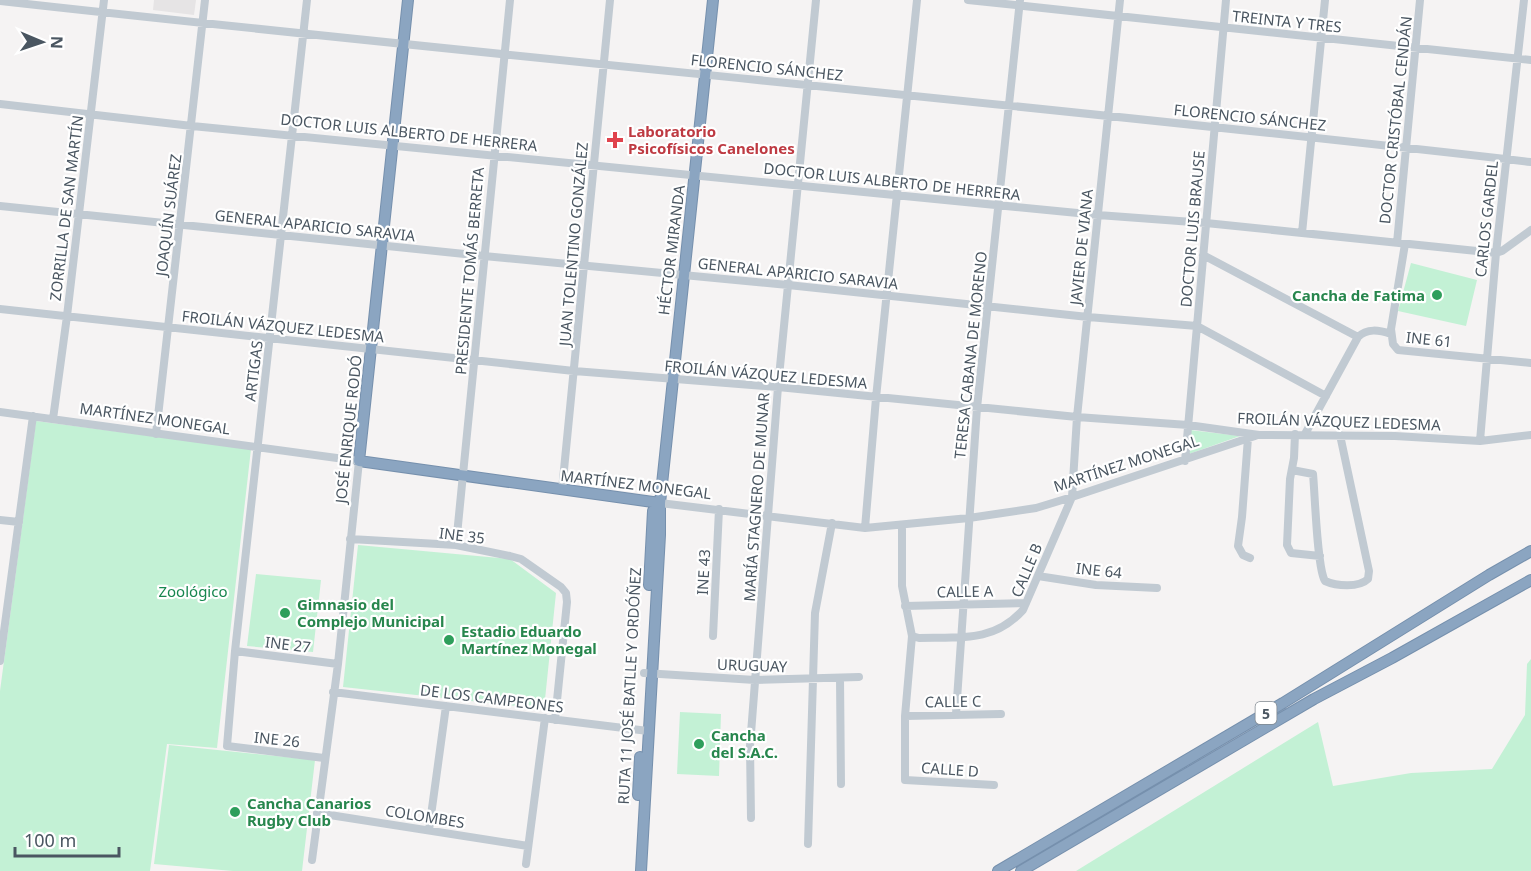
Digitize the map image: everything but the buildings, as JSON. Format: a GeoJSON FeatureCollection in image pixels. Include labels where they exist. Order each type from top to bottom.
{"type":"FeatureCollection","features":[{"type":"Feature","properties":{"kind":"highway","name":"JOSÉ ENRIQUE RODÓ"},"geometry":{"type":"LineString","coordinates":[[359,461],[408,0]]}},
{"type":"Feature","properties":{"kind":"highway","name":"HÉCTOR MIRANDA"},"geometry":{"type":"LineString","coordinates":[[657,502],[713,0]]}},
{"type":"Feature","properties":{"kind":"highway","name":"MARTÍNEZ MONEGAL"},"geometry":{"type":"LineString","coordinates":[[359,461],[657,502]]}},
{"type":"Feature","properties":{"kind":"highway","name":"RUTA 11 JOSÉ BATLLE Y ORDÓÑEZ"},"geometry":{"type":"LineString","coordinates":[[641,871],[647,674],[660,535],[657,502]]}},
{"type":"Feature","properties":{"kind":"highway","name":"5"},"geometry":{"type":"LineString","coordinates":[[998,871],[1254,721],[1531,551]]}},
{"type":"Feature","properties":{"kind":"highway","name":"5"},"geometry":{"type":"LineString","coordinates":[[1021,871],[1314,699],[1531,580]]}},
{"type":"Feature","properties":{"kind":"highway","name":"RUTA 11 JOSÉ BATLLE Y ORDÓÑEZ"},"geometry":{"type":"LineString","coordinates":[[634,871],[645,730]]}},
{"type":"Feature","properties":{"kind":"street","name":"ZORRILLA DE SAN MARTÍN"},"geometry":{"type":"LineString","coordinates":[[53,419],[104,0]]}},
{"type":"Feature","properties":{"kind":"street","name":"JOAQUÍN SUÁREZ"},"geometry":{"type":"LineString","coordinates":[[156,434],[205,0]]}},
{"type":"Feature","properties":{"kind":"street","name":"ARTIGAS"},"geometry":{"type":"LineString","coordinates":[[227,746],[235,651],[307,0]]}},
{"type":"Feature","properties":{"kind":"street","name":"PRESIDENTE TOMÁS BERRETA"},"geometry":{"type":"LineString","coordinates":[[456,545],[510,0]]}},
{"type":"Feature","properties":{"kind":"street","name":"JUAN TOLENTINO GONZÁLEZ"},"geometry":{"type":"LineString","coordinates":[[562,490],[610,0]]}},
{"type":"Feature","properties":{"kind":"street","name":"MARÍA STAGNERO DE MUNAR"},"geometry":{"type":"LineString","coordinates":[[751,818],[750,746],[778,387],[816,0]]}},
{"type":"Feature","properties":{"kind":"street"},"geometry":{"type":"LineString","coordinates":[[865,528],[886,295],[917,0]]}},
{"type":"Feature","properties":{"kind":"street","name":"TREINTA Y TRES"},"geometry":{"type":"LineString","coordinates":[[968,0],[1019,3],[1118,16],[1531,60]]}},
{"type":"Feature","properties":{"kind":"street","name":"JAVIER DE VIANA"},"geometry":{"type":"LineString","coordinates":[[1072,497],[1077,417],[1120,0]]}},
{"type":"Feature","properties":{"kind":"street","name":"DOCTOR LUIS BRAUSE"},"geometry":{"type":"LineString","coordinates":[[1185,461],[1226,0]]}},
{"type":"Feature","properties":{"kind":"street"},"geometry":{"type":"LineString","coordinates":[[1302,233],[1325,0]]}},
{"type":"Feature","properties":{"kind":"street","name":"DOCTOR CRISTÓBAL CENDÁN"},"geometry":{"type":"LineString","coordinates":[[1401,243],[1406,148],[1420,0]]}},
{"type":"Feature","properties":{"kind":"street","name":"CARLOS GARDEL"},"geometry":{"type":"LineString","coordinates":[[1480,441],[1496,253],[1524,0]]}},
{"type":"Feature","properties":{"kind":"street","name":"FLORENCIO SÁNCHEZ"},"geometry":{"type":"LineString","coordinates":[[1,3],[908,94],[1531,162]]}},
{"type":"Feature","properties":{"kind":"street","name":"TERESA CABANA DE MORENO"},"geometry":{"type":"LineString","coordinates":[[956,714],[977,408],[1019,3]]}},
{"type":"Feature","properties":{"kind":"street","name":"DOCTOR LUIS ALBERTO DE HERRERA"},"geometry":{"type":"LineString","coordinates":[[0,104],[192,126],[1496,253]]}},
{"type":"Feature","properties":{"kind":"street","name":"GENERAL APARICIO SARAVIA"},"geometry":{"type":"LineString","coordinates":[[0,206],[1088,317],[1197,326],[1326,396]]}},
{"type":"Feature","properties":{"kind":"street"},"geometry":{"type":"LineString","coordinates":[[1496,253],[1531,230]]}},
{"type":"Feature","properties":{"kind":"street","name":"INE 61"},"geometry":{"type":"LineString","coordinates":[[1401,243],[1391,334],[1393,344],[1398,350],[1531,363]]}},
{"type":"Feature","properties":{"kind":"street"},"geometry":{"type":"LineString","coordinates":[[1203,255],[1358,337]]}},
{"type":"Feature","properties":{"kind":"street","name":"FROILÁN VÁZQUEZ LEDESMA"},"geometry":{"type":"LineString","coordinates":[[0,309],[574,371],[778,387],[1077,417],[1188,424],[1260,435],[1428,437],[1480,441],[1531,435]]}},
{"type":"Feature","properties":{"kind":"street"},"geometry":{"type":"LineString","coordinates":[[1305,434],[1358,337],[1365,331],[1374,330],[1391,334]]}},
{"type":"Feature","properties":{"kind":"street","name":"MARTÍNEZ MONEGAL"},"geometry":{"type":"LineString","coordinates":[[0,412],[359,461]]}},
{"type":"Feature","properties":{"kind":"street"},"geometry":{"type":"LineString","coordinates":[[0,661],[4,606],[19,522],[33,416]]}},
{"type":"Feature","properties":{"kind":"street"},"geometry":{"type":"LineString","coordinates":[[1295,434],[1289,492],[1288,550],[1291,553],[1320,556]]}},
{"type":"Feature","properties":{"kind":"street","name":"MARTÍNEZ MONEGAL"},"geometry":{"type":"LineString","coordinates":[[657,502],[865,528],[969,518],[1036,508],[1260,435]]}},
{"type":"Feature","properties":{"kind":"street"},"geometry":{"type":"LineString","coordinates":[[1292,470],[1313,474],[1322,577],[1328,583],[1358,585],[1368,579],[1369,571],[1340,435]]}},
{"type":"Feature","properties":{"kind":"street"},"geometry":{"type":"LineString","coordinates":[[1248,438],[1238,546],[1243,555],[1250,558]]}},
{"type":"Feature","properties":{"kind":"street","name":"JOSÉ ENRIQUE RODÓ"},"geometry":{"type":"LineString","coordinates":[[312,860],[338,664],[359,461]]}},
{"type":"Feature","properties":{"kind":"street","name":"CALLE B"},"geometry":{"type":"LineString","coordinates":[[912,636],[919,638],[983,636],[1014,620],[1023,610],[1072,497]]}},
{"type":"Feature","properties":{"kind":"street","name":"INE 43"},"geometry":{"type":"LineString","coordinates":[[713,636],[719,509]]}},
{"type":"Feature","properties":{"kind":"street"},"geometry":{"type":"LineString","coordinates":[[0,520],[19,522]]}},
{"type":"Feature","properties":{"kind":"street"},"geometry":{"type":"LineString","coordinates":[[808,844],[811,812],[815,613],[832,523]]}},
{"type":"Feature","properties":{"kind":"street"},"geometry":{"type":"LineString","coordinates":[[902,525],[902,586],[912,636],[906,716]]}},
{"type":"Feature","properties":{"kind":"street","name":"INE 35"},"geometry":{"type":"LineString","coordinates":[[350,539],[456,545],[521,559],[561,586],[566,592],[567,602],[555,720]]}},
{"type":"Feature","properties":{"kind":"street","name":"INE 64"},"geometry":{"type":"LineString","coordinates":[[1038,576],[1096,585],[1157,588]]}},
{"type":"Feature","properties":{"kind":"street","name":"CALLE A"},"geometry":{"type":"LineString","coordinates":[[905,606],[1026,603]]}},
{"type":"Feature","properties":{"kind":"street","name":"INE 27"},"geometry":{"type":"LineString","coordinates":[[235,651],[338,664]]}},
{"type":"Feature","properties":{"kind":"street","name":"URUGUAY"},"geometry":{"type":"LineString","coordinates":[[647,674],[755,680],[859,677]]}},
{"type":"Feature","properties":{"kind":"street"},"geometry":{"type":"LineString","coordinates":[[840,678],[841,784]]}},
{"type":"Feature","properties":{"kind":"street","name":"DE LOS CAMPEONES"},"geometry":{"type":"LineString","coordinates":[[333,693],[645,730]]}},
{"type":"Feature","properties":{"kind":"street"},"geometry":{"type":"LineString","coordinates":[[429,830],[446,706]]}},
{"type":"Feature","properties":{"kind":"street","name":"CALLE C"},"geometry":{"type":"LineString","coordinates":[[906,716],[1001,714]]}},
{"type":"Feature","properties":{"kind":"street","name":"CALLE D"},"geometry":{"type":"LineString","coordinates":[[906,716],[905,780],[994,785]]}},
{"type":"Feature","properties":{"kind":"street"},"geometry":{"type":"LineString","coordinates":[[526,864],[545,718]]}},
{"type":"Feature","properties":{"kind":"street","name":"INE 26"},"geometry":{"type":"LineString","coordinates":[[227,746],[324,758]]}},
{"type":"Feature","properties":{"kind":"street","name":"COLOMBES"},"geometry":{"type":"LineString","coordinates":[[317,813],[528,846]]}},
{"type":"Feature","properties":{"kind":"shaded area"},"geometry":{"type":"Polygon","coordinates":[[[154,0],[196,0],[194,15],[153,10],[154,0]]]}},
{"type":"Feature","properties":{"kind":"green space","name":"Cancha de Fatima"},"geometry":{"type":"Polygon","coordinates":[[[1411,263],[1477,280],[1466,326],[1398,311],[1411,263]]]}},
{"type":"Feature","properties":{"kind":"green space","name":"Zoológico"},"geometry":{"type":"Polygon","coordinates":[[[36,421],[251,449],[217,748],[167,744],[150,871],[0,871],[0,691],[36,421]]]}},
{"type":"Feature","properties":{"kind":"green space"},"geometry":{"type":"Polygon","coordinates":[[[1190,430],[1240,436],[1189,454],[1190,430]]]}},
{"type":"Feature","properties":{"kind":"green space","name":"Estadio Eduardo Martínez Monegal"},"geometry":{"type":"Polygon","coordinates":[[[358,545],[510,559],[556,593],[544,709],[343,687],[358,545]]]}},
{"type":"Feature","properties":{"kind":"green space","name":"Gimnasio del Complejo Municipal"},"geometry":{"type":"Polygon","coordinates":[[[256,574],[321,580],[313,652],[247,646],[256,574]]]}},
{"type":"Feature","properties":{"kind":"green space"},"geometry":{"type":"Polygon","coordinates":[[[1531,659],[1531,871],[1076,871],[1318,722],[1333,786],[1411,773],[1492,769],[1525,715],[1527,664],[1531,659]]]}},
{"type":"Feature","properties":{"kind":"green space","name":"Cancha del S.A.C."},"geometry":{"type":"Polygon","coordinates":[[[680,712],[721,714],[719,776],[677,774],[680,712]]]}},
{"type":"Feature","properties":{"kind":"green space","name":"Cancha Canarios Rugby Club"},"geometry":{"type":"Polygon","coordinates":[[[169,745],[315,760],[302,871],[233,871],[154,864],[169,745]]]}},
{"type":"Feature","properties":{"kind":"place","name":"Laboratorio Psicofísicos Canelones"},"geometry":{"type":"Point","coordinates":[615,140]}},
{"type":"Feature","properties":{"kind":"place","name":"Cancha de Fatima"},"geometry":{"type":"Point","coordinates":[1437,295]}},
{"type":"Feature","properties":{"kind":"place","name":"Gimnasio del Complejo Municipal"},"geometry":{"type":"Point","coordinates":[285,613]}},
{"type":"Feature","properties":{"kind":"place","name":"Estadio Eduardo Martínez Monegal"},"geometry":{"type":"Point","coordinates":[449,640]}},
{"type":"Feature","properties":{"kind":"place","name":"Cancha del S.A.C."},"geometry":{"type":"Point","coordinates":[699,744]}},
{"type":"Feature","properties":{"kind":"place","name":"Cancha Canarios Rugby Club"},"geometry":{"type":"Point","coordinates":[235,812]}}]}
